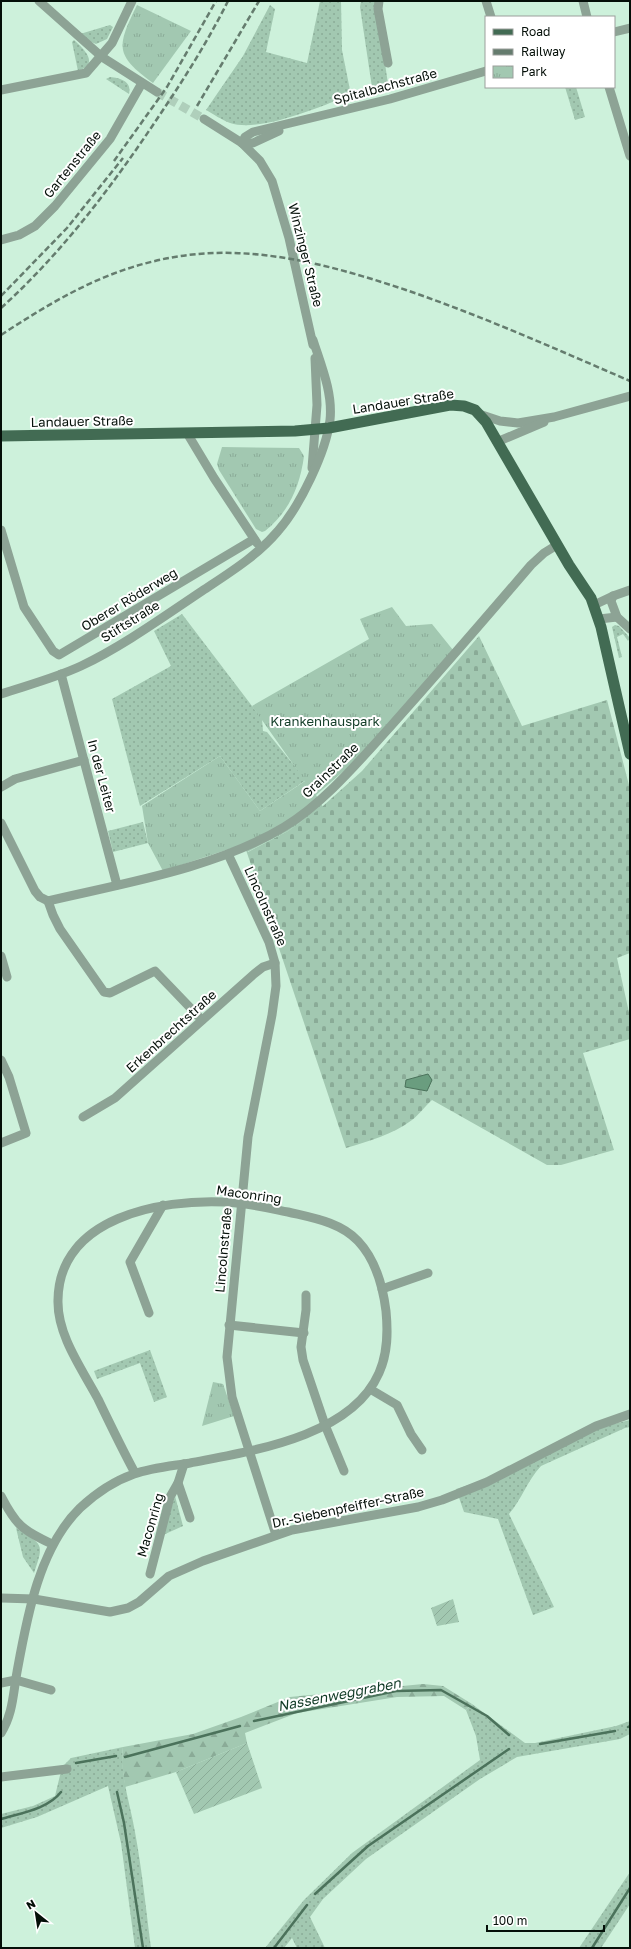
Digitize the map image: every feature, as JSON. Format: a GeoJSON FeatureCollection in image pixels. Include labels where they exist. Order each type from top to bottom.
{"type":"FeatureCollection","features":[{"type":"Feature","properties":{"kind":"main road","name":"Landauer Straße"},"geometry":{"type":"LineString","coordinates":[[1,436],[272,432],[328,428],[450,405],[464,406],[479,414],[490,428],[557,545],[592,602],[599,619],[630,754]]}},
{"type":"Feature","properties":{"kind":"street"},"geometry":{"type":"LineString","coordinates":[[39,1],[102,57],[157,92]]}},
{"type":"Feature","properties":{"kind":"street"},"geometry":{"type":"LineString","coordinates":[[1,90],[81,75],[91,70],[112,43],[132,1]]}},
{"type":"Feature","properties":{"kind":"street"},"geometry":{"type":"LineString","coordinates":[[379,1],[378,9],[388,63]]}},
{"type":"Feature","properties":{"kind":"street"},"geometry":{"type":"LineString","coordinates":[[486,1],[491,16]]}},
{"type":"Feature","properties":{"kind":"street"},"geometry":{"type":"LineString","coordinates":[[583,1],[587,16]]}},
{"type":"Feature","properties":{"kind":"street"},"geometry":{"type":"LineString","coordinates":[[615,32],[630,28]]}},
{"type":"Feature","properties":{"kind":"street"},"geometry":{"type":"LineString","coordinates":[[112,43],[112,53],[115,61],[125,73]]}},
{"type":"Feature","properties":{"kind":"street","name":"Spitalbachstraße"},"geometry":{"type":"LineString","coordinates":[[242,143],[253,143],[291,124],[390,99],[485,71]]}},
{"type":"Feature","properties":{"kind":"street","name":"Gartenstraße"},"geometry":{"type":"LineString","coordinates":[[1,240],[19,235],[35,226],[55,206],[110,139],[142,83]]}},
{"type":"Feature","properties":{"kind":"street"},"geometry":{"type":"LineString","coordinates":[[609,88],[629,150]]}},
{"type":"Feature","properties":{"kind":"street","name":"Winzinger Straße"},"geometry":{"type":"LineString","coordinates":[[204,119],[242,143],[260,160],[276,190],[313,340],[317,393],[314,429]]}},
{"type":"Feature","properties":{"kind":"street","name":"Stiftstraße"},"geometry":{"type":"LineString","coordinates":[[1,694],[61,674],[82,665],[121,643],[179,606],[261,549],[278,531],[296,507],[323,450],[328,428],[330,414],[329,396],[313,340]]}},
{"type":"Feature","properties":{"kind":"street"},"geometry":{"type":"LineString","coordinates":[[479,414],[500,421],[518,423],[554,417],[630,396]]}},
{"type":"Feature","properties":{"kind":"street"},"geometry":{"type":"LineString","coordinates":[[497,442],[554,417]]}},
{"type":"Feature","properties":{"kind":"street","name":"Stiftstraße"},"geometry":{"type":"LineString","coordinates":[[312,472],[314,429]]}},
{"type":"Feature","properties":{"kind":"street"},"geometry":{"type":"LineString","coordinates":[[187,433],[261,549]]}},
{"type":"Feature","properties":{"kind":"street","name":"Oberer Röderweg"},"geometry":{"type":"LineString","coordinates":[[1,530],[21,598],[29,616],[55,654],[59,655],[64,654],[254,539]]}},
{"type":"Feature","properties":{"kind":"street","name":"Grainstraße"},"geometry":{"type":"LineString","coordinates":[[48,901],[190,866],[228,854],[284,827],[318,801],[355,766],[457,652],[531,565],[544,553],[557,545]]}},
{"type":"Feature","properties":{"kind":"street"},"geometry":{"type":"LineString","coordinates":[[592,602],[630,590]]}},
{"type":"Feature","properties":{"kind":"street"},"geometry":{"type":"LineString","coordinates":[[613,596],[611,601],[617,617],[630,629]]}},
{"type":"Feature","properties":{"kind":"street"},"geometry":{"type":"LineString","coordinates":[[599,619],[617,617]]}},
{"type":"Feature","properties":{"kind":"street","name":"In der Leiter"},"geometry":{"type":"LineString","coordinates":[[61,674],[117,885]]}},
{"type":"Feature","properties":{"kind":"street"},"geometry":{"type":"LineString","coordinates":[[1,787],[28,775],[84,760]]}},
{"type":"Feature","properties":{"kind":"street"},"geometry":{"type":"LineString","coordinates":[[1,823],[35,891],[40,897],[48,901],[60,929],[104,992],[110,993],[155,971],[202,1020]]}},
{"type":"Feature","properties":{"kind":"street","name":"Lincolnstraße"},"geometry":{"type":"LineString","coordinates":[[228,854],[269,942],[275,962],[274,1002],[248,1137],[227,1357],[229,1383],[248,1450],[276,1535]]}},
{"type":"Feature","properties":{"kind":"street"},"geometry":{"type":"LineString","coordinates":[[1,956],[7,977]]}},
{"type":"Feature","properties":{"kind":"street","name":"Erkenbrechtstraße"},"geometry":{"type":"LineString","coordinates":[[83,1117],[115,1098],[254,974],[263,967],[275,962]]}},
{"type":"Feature","properties":{"kind":"street"},"geometry":{"type":"LineString","coordinates":[[1,1060],[11,1082],[26,1133],[1,1143]]}},
{"type":"Feature","properties":{"kind":"street","name":"Maconring"},"geometry":{"type":"LineString","coordinates":[[195,1202],[241,1203],[324,1220],[357,1239],[366,1252],[382,1288],[388,1334],[383,1363],[370,1389],[361,1400],[345,1414],[325,1425],[282,1442],[184,1464],[135,1473],[64,1334],[58,1310],[58,1288],[64,1267],[74,1251],[86,1237],[105,1224],[117,1219],[163,1205],[195,1202]]}},
{"type":"Feature","properties":{"kind":"street"},"geometry":{"type":"LineString","coordinates":[[149,1313],[130,1262],[163,1205]]}},
{"type":"Feature","properties":{"kind":"street"},"geometry":{"type":"LineString","coordinates":[[382,1288],[428,1273]]}},
{"type":"Feature","properties":{"kind":"street"},"geometry":{"type":"LineString","coordinates":[[306,1295],[302,1348],[303,1360],[325,1425],[344,1471]]}},
{"type":"Feature","properties":{"kind":"street"},"geometry":{"type":"LineString","coordinates":[[229,1325],[304,1333]]}},
{"type":"Feature","properties":{"kind":"street"},"geometry":{"type":"LineString","coordinates":[[370,1389],[397,1405],[411,1434],[422,1450]]}},
{"type":"Feature","properties":{"kind":"street","name":"Dr.-Siebenpfeiffer-Straße"},"geometry":{"type":"LineString","coordinates":[[1,1598],[34,1599],[110,1612],[119,1611],[139,1602],[160,1583],[186,1568],[276,1535],[309,1526],[418,1508],[442,1500],[487,1482],[596,1426],[630,1414]]}},
{"type":"Feature","properties":{"kind":"street","name":"Maconring"},"geometry":{"type":"LineString","coordinates":[[150,1574],[170,1497],[178,1483],[184,1464]]}},
{"type":"Feature","properties":{"kind":"street"},"geometry":{"type":"LineString","coordinates":[[1,1733],[9,1720],[12,1710],[16,1680],[34,1599],[45,1560],[52,1544],[70,1519],[89,1500],[109,1486],[135,1473]]}},
{"type":"Feature","properties":{"kind":"street","name":"Maconring"},"geometry":{"type":"LineString","coordinates":[[178,1483],[190,1518]]}},
{"type":"Feature","properties":{"kind":"street"},"geometry":{"type":"LineString","coordinates":[[1,1496],[20,1526],[35,1536],[52,1544]]}},
{"type":"Feature","properties":{"kind":"street"},"geometry":{"type":"LineString","coordinates":[[1,1683],[16,1680],[51,1690]]}},
{"type":"Feature","properties":{"kind":"street"},"geometry":{"type":"LineString","coordinates":[[1,1777],[66,1768]]}},
{"type":"Feature","properties":{"kind":"green space"},"geometry":{"type":"Polygon","coordinates":[[[320,1],[341,1],[342,50],[351,95],[291,117],[258,124],[243,125],[230,123],[206,110],[243,56],[270,5],[275,9],[266,52],[307,63],[320,1]]]}},
{"type":"Feature","properties":{"kind":"green space"},"geometry":{"type":"Polygon","coordinates":[[[361,1],[376,1],[389,91],[373,94],[360,7],[361,1]]]}},
{"type":"Feature","properties":{"kind":"green space"},"geometry":{"type":"Polygon","coordinates":[[[137,5],[191,31],[153,83],[131,65],[123,49],[123,40],[130,19],[137,5]]]}},
{"type":"Feature","properties":{"kind":"green space"},"geometry":{"type":"Polygon","coordinates":[[[110,25],[113,27],[107,39],[96,44],[80,34],[110,25]]]}},
{"type":"Feature","properties":{"kind":"green space"},"geometry":{"type":"Polygon","coordinates":[[[74,40],[88,56],[89,60],[85,68],[78,71],[72,42],[74,40]]]}},
{"type":"Feature","properties":{"kind":"green space"},"geometry":{"type":"Polygon","coordinates":[[[110,77],[121,79],[127,83],[129,86],[129,94],[106,79],[110,77]]]}},
{"type":"Feature","properties":{"kind":"green space"},"geometry":{"type":"Polygon","coordinates":[[[565,88],[576,88],[585,117],[575,120],[565,88]]]}},
{"type":"Feature","properties":{"kind":"green space"},"geometry":{"type":"Polygon","coordinates":[[[222,447],[299,448],[304,456],[300,478],[292,498],[281,515],[265,531],[262,532],[256,529],[219,470],[217,464],[222,447]]]}},
{"type":"Feature","properties":{"kind":"green space","name":"Krankenhauspark"},"geometry":{"type":"Polygon","coordinates":[[[392,607],[406,626],[432,624],[453,650],[353,763],[316,795],[323,807],[288,831],[247,852],[244,844],[163,871],[148,843],[142,806],[220,756],[260,811],[305,781],[252,706],[369,639],[360,619],[392,607]]]}},
{"type":"Feature","properties":{"kind":"green space"},"geometry":{"type":"Polygon","coordinates":[[[182,614],[262,719],[263,731],[267,732],[306,780],[260,811],[220,756],[140,806],[112,699],[171,666],[154,631],[182,614]]]}},
{"type":"Feature","properties":{"kind":"green space"},"geometry":{"type":"Polygon","coordinates":[[[615,625],[619,626],[630,638],[628,641],[623,634],[617,637],[622,657],[619,658],[612,627],[615,625]]]}},
{"type":"Feature","properties":{"kind":"green space"},"geometry":{"type":"Polygon","coordinates":[[[479,636],[522,726],[607,700],[630,789],[630,953],[617,958],[630,1017],[630,1039],[583,1053],[614,1150],[561,1165],[547,1165],[432,1100],[415,1118],[396,1130],[346,1148],[244,844],[248,852],[288,831],[323,806],[362,771],[479,636]]]}},
{"type":"Feature","properties":{"kind":"green space"},"geometry":{"type":"Polygon","coordinates":[[[143,822],[148,843],[113,852],[108,831],[143,822]]]}},
{"type":"Feature","properties":{"kind":"green space"},"geometry":{"type":"Polygon","coordinates":[[[150,1350],[167,1397],[154,1402],[140,1363],[97,1379],[94,1371],[150,1350]]]}},
{"type":"Feature","properties":{"kind":"green space"},"geometry":{"type":"Polygon","coordinates":[[[213,1382],[223,1384],[234,1416],[202,1426],[213,1382]]]}},
{"type":"Feature","properties":{"kind":"green space"},"geometry":{"type":"Polygon","coordinates":[[[630,1420],[630,1427],[541,1466],[509,1514],[554,1607],[533,1615],[498,1519],[464,1512],[456,1489],[518,1469],[601,1427],[630,1420]]]}},
{"type":"Feature","properties":{"kind":"green space"},"geometry":{"type":"Polygon","coordinates":[[[175,1496],[183,1526],[163,1535],[175,1496]]]}},
{"type":"Feature","properties":{"kind":"green space"},"geometry":{"type":"Polygon","coordinates":[[[16,1528],[39,1545],[40,1550],[34,1573],[23,1557],[16,1528]]]}},
{"type":"Feature","properties":{"kind":"green space"},"geometry":{"type":"Polygon","coordinates":[[[453,1599],[459,1622],[437,1626],[431,1608],[453,1599]]]}},
{"type":"Feature","properties":{"kind":"green space"},"geometry":{"type":"Polygon","coordinates":[[[423,1684],[443,1686],[472,1704],[466,1710],[444,1696],[397,1697],[297,1713],[245,1733],[247,1743],[176,1772],[125,1787],[122,1763],[123,1747],[193,1734],[241,1717],[290,1697],[423,1684]]]}},
{"type":"Feature","properties":{"kind":"green space"},"geometry":{"type":"Polygon","coordinates":[[[472,1704],[525,1743],[535,1743],[616,1726],[630,1721],[630,1734],[620,1739],[517,1757],[480,1779],[366,1859],[323,1899],[310,1917],[325,1948],[297,1948],[292,1938],[284,1948],[265,1948],[304,1900],[352,1853],[480,1760],[476,1736],[466,1710],[472,1704]]]}},
{"type":"Feature","properties":{"kind":"green space"},"geometry":{"type":"Polygon","coordinates":[[[247,1743],[262,1788],[194,1814],[176,1772],[247,1743]]]}},
{"type":"Feature","properties":{"kind":"green space"},"geometry":{"type":"Polygon","coordinates":[[[123,1747],[122,1758],[124,1779],[137,1846],[151,1948],[135,1948],[121,1843],[108,1786],[37,1817],[1,1828],[1,1814],[33,1806],[55,1796],[62,1767],[71,1758],[123,1747]]]}},
{"type":"Feature","properties":{"kind":"green space"},"geometry":{"type":"Polygon","coordinates":[[[630,1872],[630,1904],[601,1948],[579,1948],[630,1872]]]}},
{"type":"Feature","properties":{"kind":"shaded area"},"geometry":{"type":"Polygon","coordinates":[[[428,1074],[432,1080],[427,1091],[405,1087],[406,1080],[428,1074]]]}},
{"type":"Feature","properties":{"kind":"waterway","name":"Nassenweggraben"},"geometry":{"type":"LineString","coordinates":[[254,1721],[396,1691],[441,1690],[487,1716],[509,1735]]}},
{"type":"Feature","properties":{"kind":"waterway","name":"Nassenweggraben"},"geometry":{"type":"LineString","coordinates":[[125,1757],[240,1726]]}},
{"type":"Feature","properties":{"kind":"waterway"},"geometry":{"type":"LineString","coordinates":[[540,1744],[615,1731]]}},
{"type":"Feature","properties":{"kind":"waterway"},"geometry":{"type":"LineString","coordinates":[[315,1894],[368,1846],[509,1749]]}},
{"type":"Feature","properties":{"kind":"waterway","name":"Nassenweggraben"},"geometry":{"type":"LineString","coordinates":[[76,1763],[116,1756]]}},
{"type":"Feature","properties":{"kind":"waterway","name":"Nassenweggraben"},"geometry":{"type":"LineString","coordinates":[[1,1819],[49,1803],[61,1792]]}},
{"type":"Feature","properties":{"kind":"waterway"},"geometry":{"type":"LineString","coordinates":[[117,1792],[124,1823],[143,1948]]}},
{"type":"Feature","properties":{"kind":"waterway"},"geometry":{"type":"LineString","coordinates":[[592,1948],[630,1888]]}},
{"type":"Feature","properties":{"kind":"waterway"},"geometry":{"type":"LineString","coordinates":[[274,1948],[307,1905]]}},
{"type":"Feature","properties":{"kind":"tunnel"},"geometry":{"type":"LineString","coordinates":[[157,92],[204,119]]}},
{"type":"Feature","properties":{"kind":"railway"},"geometry":{"type":"LineString","coordinates":[[114,161],[167,87],[216,1]]}},
{"type":"Feature","properties":{"kind":"railway"},"geometry":{"type":"LineString","coordinates":[[1,308],[24,287],[66,241],[124,167],[178,88],[228,1]]}},
{"type":"Feature","properties":{"kind":"railway"},"geometry":{"type":"LineString","coordinates":[[197,106],[259,1]]}},
{"type":"Feature","properties":{"kind":"railway"},"geometry":{"type":"LineString","coordinates":[[1,296],[67,228],[123,158]]}},
{"type":"Feature","properties":{"kind":"railway"},"geometry":{"type":"LineString","coordinates":[[1,335],[75,291],[134,267],[155,261],[187,255],[219,253],[250,254],[313,263],[345,271],[406,290],[491,322],[630,381]]}}]}
